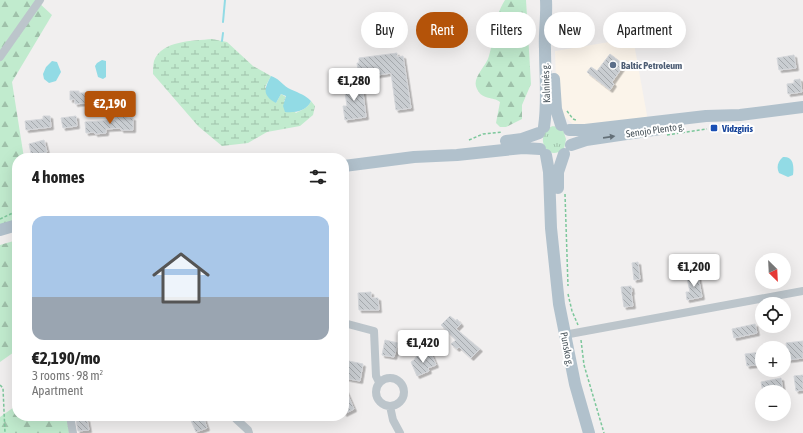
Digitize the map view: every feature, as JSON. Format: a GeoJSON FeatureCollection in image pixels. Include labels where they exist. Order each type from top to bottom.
{"type":"FeatureCollection","features":[{"type":"Feature","properties":{"kind":"main road","name":"Kalninės g."},"geometry":{"type":"LineString","coordinates":[[546,0],[547,12]]}},
{"type":"Feature","properties":{"kind":"main road","name":"Kalninės g."},"geometry":{"type":"LineString","coordinates":[[542,130],[547,110],[545,48]]}},
{"type":"Feature","properties":{"kind":"main road","name":"Kalninės g."},"geometry":{"type":"LineString","coordinates":[[551,48],[556,109],[565,127]]}},
{"type":"Feature","properties":{"kind":"main road","name":"Senojo Plento g."},"geometry":{"type":"LineString","coordinates":[[565,127],[584,127],[706,116],[740,115],[803,107]]}},
{"type":"Feature","properties":{"kind":"main road","name":"Senojo Plento g."},"geometry":{"type":"LineString","coordinates":[[567,150],[586,140],[713,122],[740,115]]}},
{"type":"Feature","properties":{"kind":"main road"},"geometry":{"type":"LineString","coordinates":[[349,165],[414,157],[458,148],[522,139],[542,130],[550,124],[556,123],[565,127],[571,140],[567,150],[558,156],[552,157],[543,152],[523,148],[457,155],[414,157]]}},
{"type":"Feature","properties":{"kind":"main road"},"geometry":{"type":"LineString","coordinates":[[542,130],[538,144],[543,152]]}},
{"type":"Feature","properties":{"kind":"main road","name":"Punsko g."},"geometry":{"type":"LineString","coordinates":[[555,263],[558,228],[558,172],[567,150]]}},
{"type":"Feature","properties":{"kind":"main road","name":"Punsko g."},"geometry":{"type":"LineString","coordinates":[[543,152],[550,172],[551,228],[559,304],[564,335],[575,384],[589,433]]}},
{"type":"Feature","properties":{"kind":"main road"},"geometry":{"type":"LineString","coordinates":[[0,230],[12,226]]}},
{"type":"Feature","properties":{"kind":"street"},"geometry":{"type":"LineString","coordinates":[[0,57],[40,0]]}},
{"type":"Feature","properties":{"kind":"street"},"geometry":{"type":"LineString","coordinates":[[564,335],[803,291]]}},
{"type":"Feature","properties":{"kind":"street"},"geometry":{"type":"LineString","coordinates":[[349,324],[374,331],[376,376],[380,382]]}},
{"type":"Feature","properties":{"kind":"street"},"geometry":{"type":"LineString","coordinates":[[387,378],[396,378],[400,380],[405,392],[402,400],[398,404],[390,406],[385,405],[378,399],[376,391],[380,382],[387,378]]}},
{"type":"Feature","properties":{"kind":"street"},"geometry":{"type":"LineString","coordinates":[[390,406],[393,420],[400,433]]}},
{"type":"Feature","properties":{"kind":"street"},"geometry":{"type":"LineString","coordinates":[[71,421],[73,433]]}},
{"type":"Feature","properties":{"kind":"street"},"geometry":{"type":"LineString","coordinates":[[238,421],[248,430],[249,433]]}},
{"type":"Feature","properties":{"kind":"path"},"geometry":{"type":"LineString","coordinates":[[556,109],[561,108],[567,111],[573,119],[584,127]]}},
{"type":"Feature","properties":{"kind":"path"},"geometry":{"type":"LineString","coordinates":[[470,140],[483,134],[504,132]]}},
{"type":"Feature","properties":{"kind":"path"},"geometry":{"type":"LineString","coordinates":[[565,190],[568,292],[579,332],[584,365],[604,433]]}},
{"type":"Feature","properties":{"kind":"path"},"geometry":{"type":"LineString","coordinates":[[0,219],[12,213]]}},
{"type":"Feature","properties":{"kind":"path"},"geometry":{"type":"LineString","coordinates":[[0,385],[3,388],[5,433]]}},
{"type":"Feature","properties":{"kind":"shaded area"},"geometry":{"type":"Polygon","coordinates":[[[603,43],[603,48],[635,48],[648,121],[574,125],[561,114],[556,81],[555,51],[573,48],[595,48],[595,44],[603,43]]]}},
{"type":"Feature","properties":{"kind":"green space"},"geometry":{"type":"Polygon","coordinates":[[[0,0],[37,0],[52,15],[12,82],[23,153],[12,153],[12,222],[0,225],[0,0]]]}},
{"type":"Feature","properties":{"kind":"green space"},"geometry":{"type":"Polygon","coordinates":[[[505,0],[526,0],[527,12],[499,12],[505,0]]]}},
{"type":"Feature","properties":{"kind":"green space"},"geometry":{"type":"Polygon","coordinates":[[[212,39],[227,42],[253,66],[271,76],[265,87],[276,103],[281,94],[286,97],[284,101],[296,113],[307,107],[311,101],[315,106],[313,115],[300,126],[267,132],[248,143],[222,146],[198,126],[153,74],[154,61],[158,54],[164,49],[171,45],[187,41],[212,39]]]}},
{"type":"Feature","properties":{"kind":"green space"},"geometry":{"type":"Polygon","coordinates":[[[529,48],[531,84],[522,105],[522,119],[506,127],[500,127],[496,123],[500,102],[485,97],[479,93],[476,85],[477,77],[489,56],[491,49],[529,48]]]}},
{"type":"Feature","properties":{"kind":"green space"},"geometry":{"type":"Polygon","coordinates":[[[553,126],[563,130],[566,139],[564,149],[557,153],[551,153],[547,150],[543,140],[547,129],[553,126]]]}},
{"type":"Feature","properties":{"kind":"green space"},"geometry":{"type":"Polygon","coordinates":[[[12,241],[12,354],[0,362],[0,245],[12,241]]]}},
{"type":"Feature","properties":{"kind":"green space"},"geometry":{"type":"Polygon","coordinates":[[[12,409],[12,421],[68,421],[70,433],[0,433],[0,417],[12,409]]]}},
{"type":"Feature","properties":{"kind":"water"},"geometry":{"type":"Polygon","coordinates":[[[102,60],[106,61],[106,77],[103,79],[98,77],[95,66],[102,60]]]}},
{"type":"Feature","properties":{"kind":"water"},"geometry":{"type":"Polygon","coordinates":[[[52,61],[57,62],[61,72],[56,81],[49,83],[44,79],[43,74],[46,67],[52,61]]]}},
{"type":"Feature","properties":{"kind":"water"},"geometry":{"type":"Polygon","coordinates":[[[271,76],[311,101],[307,107],[300,111],[285,112],[283,106],[286,96],[281,94],[276,103],[271,100],[266,94],[266,88],[271,76]]]}},
{"type":"Feature","properties":{"kind":"water"},"geometry":{"type":"Polygon","coordinates":[[[783,157],[789,158],[792,163],[793,175],[788,177],[779,173],[778,171],[778,164],[783,157]]]}},
{"type":"Feature","properties":{"kind":"building"},"geometry":{"type":"Polygon","coordinates":[[[397,53],[397,57],[403,56],[411,108],[396,110],[391,73],[359,78],[357,63],[359,63],[359,58],[397,53]]]}},
{"type":"Feature","properties":{"kind":"building"},"geometry":{"type":"Polygon","coordinates":[[[610,54],[624,65],[612,82],[614,84],[610,90],[587,72],[591,67],[597,71],[610,54]]]}},
{"type":"Feature","properties":{"kind":"building"},"geometry":{"type":"Polygon","coordinates":[[[794,55],[796,68],[779,70],[777,58],[794,55]]]}},
{"type":"Feature","properties":{"kind":"building"},"geometry":{"type":"Polygon","coordinates":[[[800,79],[802,92],[788,94],[787,84],[794,83],[794,80],[800,79]]]}},
{"type":"Feature","properties":{"kind":"building"},"geometry":{"type":"Polygon","coordinates":[[[362,84],[366,117],[345,120],[343,106],[347,106],[344,86],[362,84]]]}},
{"type":"Feature","properties":{"kind":"building"},"geometry":{"type":"Polygon","coordinates":[[[70,91],[87,93],[86,103],[75,104],[75,99],[70,100],[70,91]]]}},
{"type":"Feature","properties":{"kind":"building"},"geometry":{"type":"Polygon","coordinates":[[[43,116],[50,116],[51,127],[26,130],[25,121],[43,119],[43,116]]]}},
{"type":"Feature","properties":{"kind":"building"},"geometry":{"type":"Polygon","coordinates":[[[76,116],[77,126],[63,128],[61,118],[76,116]]]}},
{"type":"Feature","properties":{"kind":"building"},"geometry":{"type":"Polygon","coordinates":[[[127,116],[127,118],[133,118],[133,130],[121,130],[121,128],[106,129],[106,133],[86,133],[85,122],[115,120],[115,117],[127,116]]]}},
{"type":"Feature","properties":{"kind":"building"},"geometry":{"type":"Polygon","coordinates":[[[44,140],[47,152],[31,153],[29,144],[44,140]]]}},
{"type":"Feature","properties":{"kind":"building"},"geometry":{"type":"Polygon","coordinates":[[[638,262],[640,279],[634,280],[632,263],[638,262]]]}},
{"type":"Feature","properties":{"kind":"building"},"geometry":{"type":"Polygon","coordinates":[[[698,276],[702,297],[687,300],[686,292],[690,292],[687,278],[698,276]]]}},
{"type":"Feature","properties":{"kind":"building"},"geometry":{"type":"Polygon","coordinates":[[[631,286],[633,306],[624,307],[621,287],[631,286]]]}},
{"type":"Feature","properties":{"kind":"building"},"geometry":{"type":"Polygon","coordinates":[[[371,292],[371,298],[378,298],[379,310],[359,310],[358,293],[371,292]]]}},
{"type":"Feature","properties":{"kind":"building"},"geometry":{"type":"Polygon","coordinates":[[[450,316],[456,321],[457,319],[461,324],[456,329],[480,349],[471,358],[459,347],[457,349],[451,344],[456,340],[441,325],[450,316]]]}},
{"type":"Feature","properties":{"kind":"building"},"geometry":{"type":"Polygon","coordinates":[[[755,324],[755,333],[757,333],[734,338],[732,329],[755,324]]]}},
{"type":"Feature","properties":{"kind":"building"},"geometry":{"type":"Polygon","coordinates":[[[385,340],[398,343],[394,357],[382,355],[385,340]]]}},
{"type":"Feature","properties":{"kind":"building"},"geometry":{"type":"Polygon","coordinates":[[[803,341],[803,358],[791,360],[791,342],[803,341]]]}},
{"type":"Feature","properties":{"kind":"building"},"geometry":{"type":"Polygon","coordinates":[[[419,353],[426,355],[431,353],[436,365],[428,368],[429,371],[417,376],[411,362],[419,353]]]}},
{"type":"Feature","properties":{"kind":"building"},"geometry":{"type":"Polygon","coordinates":[[[755,353],[755,365],[747,366],[745,354],[755,353]]]}},
{"type":"Feature","properties":{"kind":"building"},"geometry":{"type":"Polygon","coordinates":[[[349,361],[363,364],[360,381],[349,379],[349,361]]]}},
{"type":"Feature","properties":{"kind":"building"},"geometry":{"type":"Polygon","coordinates":[[[803,375],[803,390],[796,391],[794,376],[803,375]]]}},
{"type":"Feature","properties":{"kind":"building"},"geometry":{"type":"Polygon","coordinates":[[[781,378],[782,385],[762,385],[761,382],[781,378]]]}},
{"type":"Feature","properties":{"kind":"building"},"geometry":{"type":"Polygon","coordinates":[[[349,398],[354,409],[349,412],[349,398]]]}},
{"type":"Feature","properties":{"kind":"building"},"geometry":{"type":"Polygon","coordinates":[[[76,421],[87,421],[89,430],[78,431],[76,421]]]}},
{"type":"Feature","properties":{"kind":"building"},"geometry":{"type":"Polygon","coordinates":[[[191,421],[205,421],[207,428],[196,432],[191,421]]]}},
{"type":"Feature","properties":{"kind":"waterway"},"geometry":{"type":"LineString","coordinates":[[223,22],[225,0]]}},
{"type":"Feature","properties":{"kind":"waterway"},"geometry":{"type":"LineString","coordinates":[[222,41],[223,33]]}},
{"type":"Feature","properties":{"kind":"place","name":"Baltic Petroleum"},"geometry":{"type":"Point","coordinates":[613,65]}},
{"type":"Feature","properties":{"kind":"place","name":"Vidzgiris"},"geometry":{"type":"Point","coordinates":[714,128]}}]}
